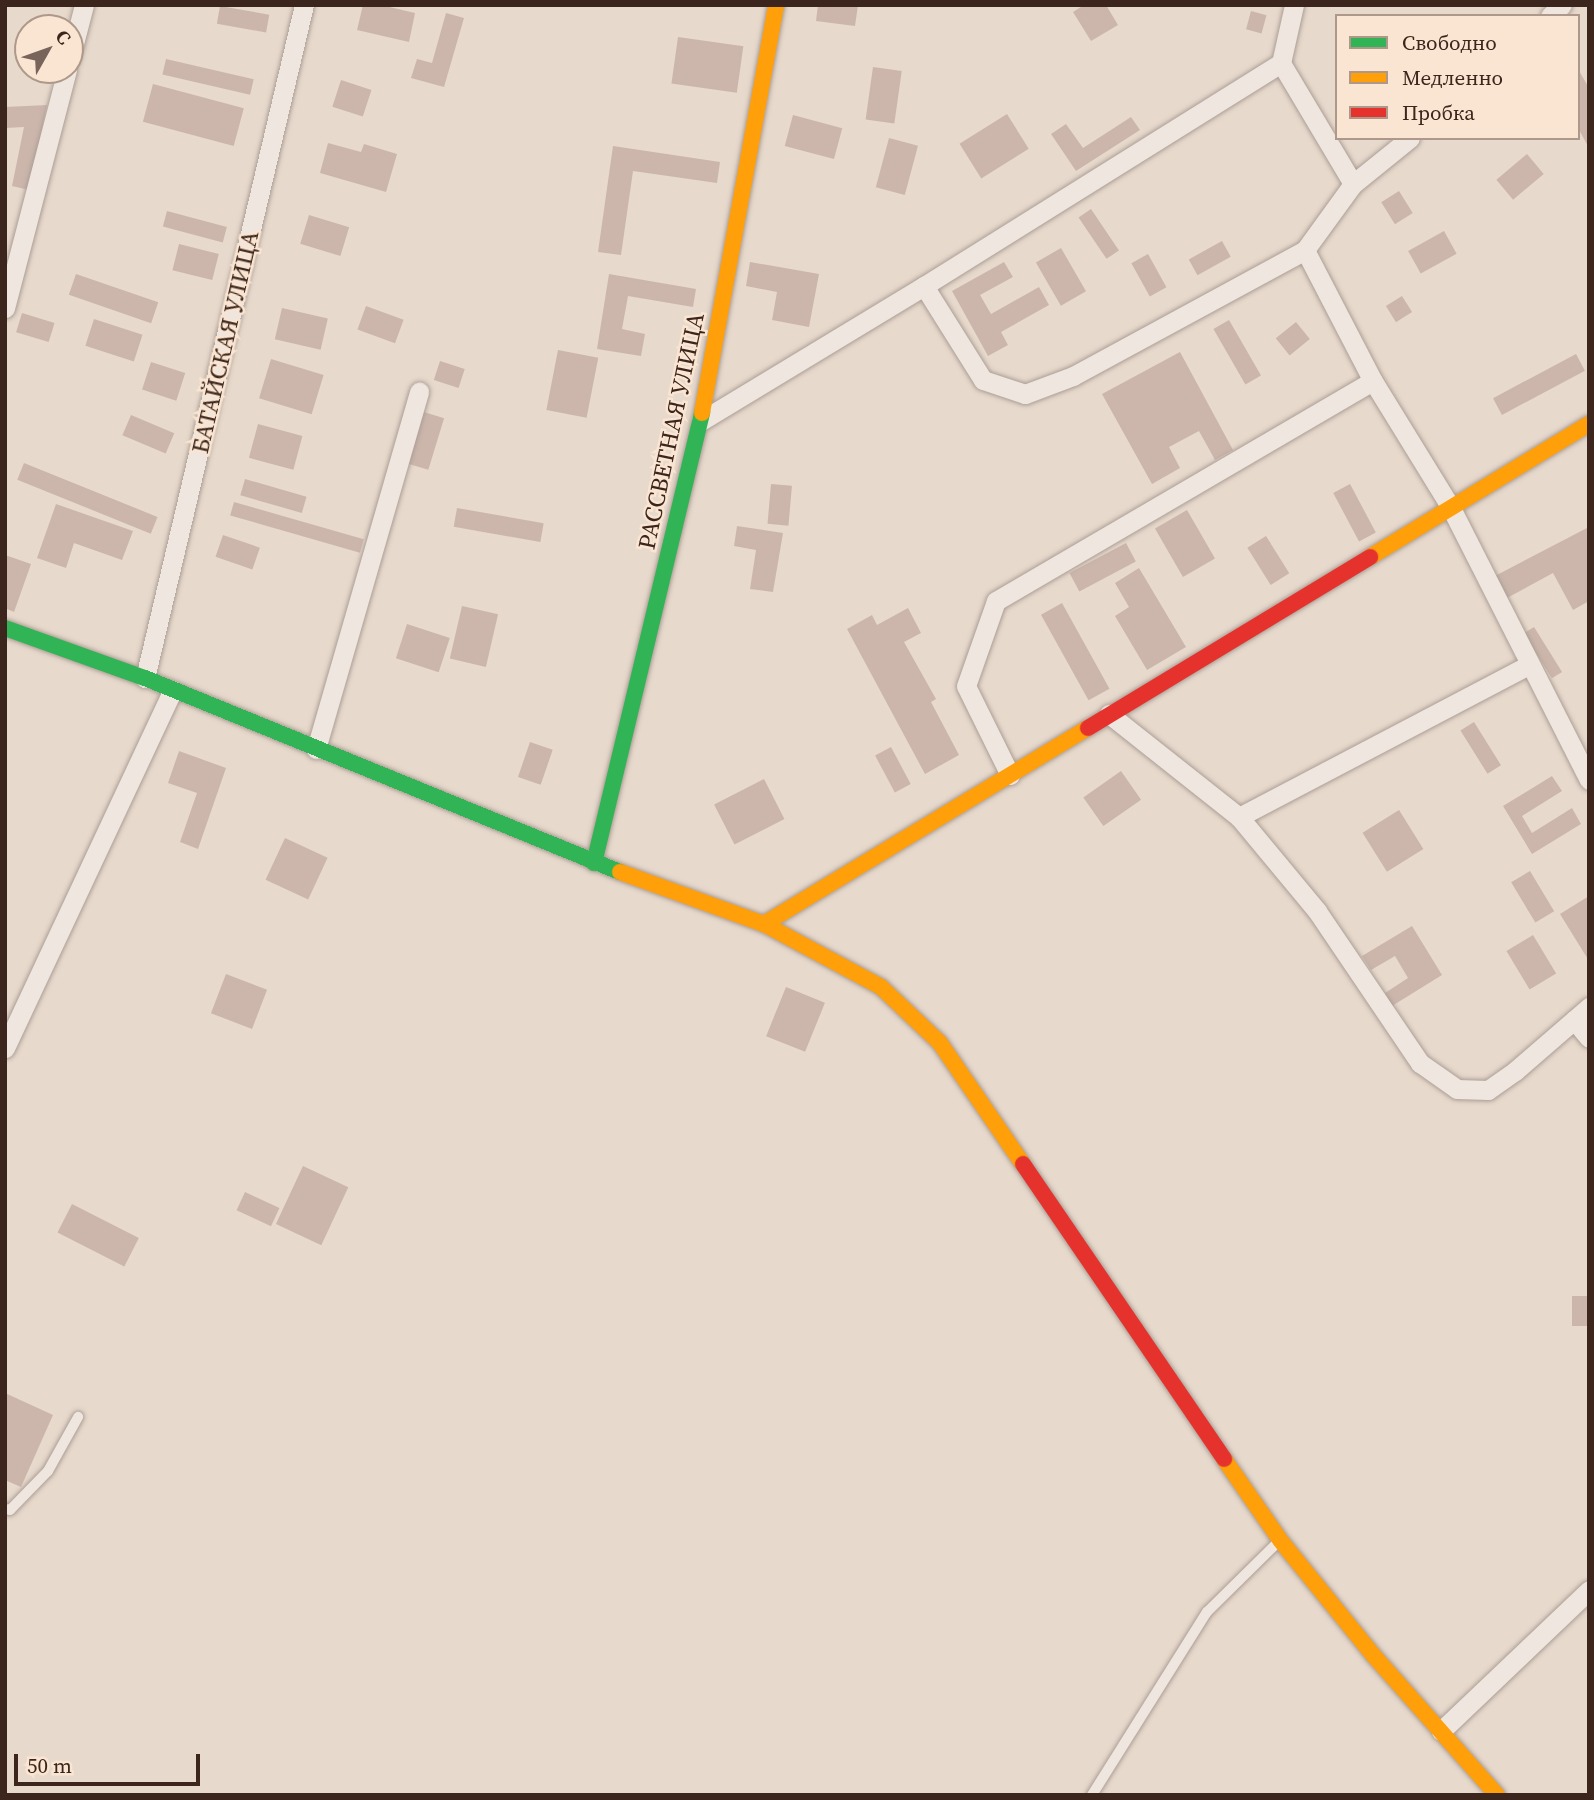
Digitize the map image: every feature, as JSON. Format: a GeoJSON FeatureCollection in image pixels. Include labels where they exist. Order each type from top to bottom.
{"type":"FeatureCollection","features":[{"type":"Feature","properties":{"kind":"street","name":"БАТАЙСКАЯ УЛИЦА"},"geometry":{"type":"LineString","coordinates":[[145,678],[304,5]]}},
{"type":"Feature","properties":{"kind":"street","name":"РАССВЕТНАЯ УЛИЦА"},"geometry":{"type":"LineString","coordinates":[[594,863],[701,421],[776,5]]}},
{"type":"Feature","properties":{"kind":"street"},"geometry":{"type":"LineString","coordinates":[[1294,5],[1281,63],[1353,184]]}},
{"type":"Feature","properties":{"kind":"street"},"geometry":{"type":"LineString","coordinates":[[701,421],[924,286],[1281,63]]}},
{"type":"Feature","properties":{"kind":"street"},"geometry":{"type":"LineString","coordinates":[[5,308],[63,84]]}},
{"type":"Feature","properties":{"kind":"street"},"geometry":{"type":"LineString","coordinates":[[924,286],[984,380],[1025,394],[1073,376],[1305,250],[1353,184],[1408,140]]}},
{"type":"Feature","properties":{"kind":"street"},"geometry":{"type":"LineString","coordinates":[[1305,250],[1373,381],[1450,506],[1528,665],[1589,780]]}},
{"type":"Feature","properties":{"kind":"street"},"geometry":{"type":"LineString","coordinates":[[1010,775],[966,686],[996,601],[1373,381]]}},
{"type":"Feature","properties":{"kind":"street"},"geometry":{"type":"LineString","coordinates":[[316,748],[419,393]]}},
{"type":"Feature","properties":{"kind":"street"},"geometry":{"type":"LineString","coordinates":[[764,924],[1589,424]]}},
{"type":"Feature","properties":{"kind":"street"},"geometry":{"type":"LineString","coordinates":[[5,628],[145,678],[594,863],[764,924],[881,987],[940,1043],[1280,1540],[1497,1795]]}},
{"type":"Feature","properties":{"kind":"street"},"geometry":{"type":"LineString","coordinates":[[1239,817],[1528,665]]}},
{"type":"Feature","properties":{"kind":"street"},"geometry":{"type":"LineString","coordinates":[[5,1048],[173,690]]}},
{"type":"Feature","properties":{"kind":"street"},"geometry":{"type":"LineString","coordinates":[[1109,714],[1239,817],[1317,911],[1420,1063],[1457,1089],[1488,1090],[1515,1071],[1581,1014],[1589,1038]]}},
{"type":"Feature","properties":{"kind":"street"},"geometry":{"type":"LineString","coordinates":[[1441,1731],[1589,1590]]}},
{"type":"Feature","properties":{"kind":"lane"},"geometry":{"type":"LineString","coordinates":[[5,1509],[10,1510],[48,1471],[78,1417]]}},
{"type":"Feature","properties":{"kind":"lane"},"geometry":{"type":"LineString","coordinates":[[1092,1795],[1207,1612],[1280,1540]]}},
{"type":"Feature","properties":{"kind":"building"},"geometry":{"type":"Polygon","coordinates":[[[363,5],[381,5],[415,13],[409,42],[357,30],[363,5]]]}},
{"type":"Feature","properties":{"kind":"building"},"geometry":{"type":"Polygon","coordinates":[[[818,5],[858,5],[855,26],[816,21],[818,5]]]}},
{"type":"Feature","properties":{"kind":"building"},"geometry":{"type":"Polygon","coordinates":[[[1084,5],[1106,5],[1118,25],[1091,41],[1073,12],[1084,5]]]}},
{"type":"Feature","properties":{"kind":"building"},"geometry":{"type":"Polygon","coordinates":[[[220,6],[269,15],[266,32],[217,24],[220,6]]]}},
{"type":"Feature","properties":{"kind":"building"},"geometry":{"type":"Polygon","coordinates":[[[1251,11],[1266,15],[1262,33],[1246,29],[1251,11]]]}},
{"type":"Feature","properties":{"kind":"building"},"geometry":{"type":"Polygon","coordinates":[[[446,13],[464,18],[444,87],[411,78],[417,59],[432,63],[446,13]]]}},
{"type":"Feature","properties":{"kind":"building"},"geometry":{"type":"Polygon","coordinates":[[[678,37],[743,46],[737,93],[671,84],[678,37]]]}},
{"type":"Feature","properties":{"kind":"building"},"geometry":{"type":"Polygon","coordinates":[[[166,59],[254,79],[250,95],[162,75],[166,59]]]}},
{"type":"Feature","properties":{"kind":"building"},"geometry":{"type":"Polygon","coordinates":[[[873,67],[902,71],[894,124],[866,119],[873,67]]]}},
{"type":"Feature","properties":{"kind":"building"},"geometry":{"type":"Polygon","coordinates":[[[1580,72],[1589,88],[1589,148],[1580,132],[1580,72]]]}},
{"type":"Feature","properties":{"kind":"building"},"geometry":{"type":"Polygon","coordinates":[[[341,80],[371,90],[363,117],[332,107],[341,80]]]}},
{"type":"Feature","properties":{"kind":"building"},"geometry":{"type":"Polygon","coordinates":[[[153,84],[244,108],[234,146],[143,122],[153,84]]]}},
{"type":"Feature","properties":{"kind":"building"},"geometry":{"type":"Polygon","coordinates":[[[47,105],[29,190],[12,186],[24,127],[5,128],[5,107],[47,105]]]}},
{"type":"Feature","properties":{"kind":"building"},"geometry":{"type":"Polygon","coordinates":[[[1007,114],[1029,149],[981,178],[960,144],[1007,114]]]}},
{"type":"Feature","properties":{"kind":"building"},"geometry":{"type":"Polygon","coordinates":[[[793,115],[842,128],[834,159],[785,146],[793,115]]]}},
{"type":"Feature","properties":{"kind":"building"},"geometry":{"type":"Polygon","coordinates":[[[1131,117],[1140,130],[1076,171],[1051,134],[1066,124],[1083,148],[1131,117]]]}},
{"type":"Feature","properties":{"kind":"building"},"geometry":{"type":"Polygon","coordinates":[[[889,138],[918,146],[905,195],[876,187],[889,138]]]}},
{"type":"Feature","properties":{"kind":"building"},"geometry":{"type":"Polygon","coordinates":[[[328,143],[361,152],[364,144],[397,154],[386,192],[320,173],[328,143]]]}},
{"type":"Feature","properties":{"kind":"building"},"geometry":{"type":"Polygon","coordinates":[[[613,146],[720,162],[717,183],[633,171],[621,255],[598,252],[613,146]]]}},
{"type":"Feature","properties":{"kind":"building"},"geometry":{"type":"Polygon","coordinates":[[[1527,154],[1544,174],[1513,200],[1496,180],[1527,154]]]}},
{"type":"Feature","properties":{"kind":"building"},"geometry":{"type":"Polygon","coordinates":[[[1399,191],[1413,213],[1395,224],[1381,202],[1399,191]]]}},
{"type":"Feature","properties":{"kind":"building"},"geometry":{"type":"Polygon","coordinates":[[[1091,209],[1119,250],[1107,259],[1079,217],[1091,209]]]}},
{"type":"Feature","properties":{"kind":"building"},"geometry":{"type":"Polygon","coordinates":[[[167,211],[227,227],[223,243],[163,226],[167,211]]]}},
{"type":"Feature","properties":{"kind":"building"},"geometry":{"type":"Polygon","coordinates":[[[309,215],[349,227],[340,256],[300,244],[309,215]]]}},
{"type":"Feature","properties":{"kind":"building"},"geometry":{"type":"Polygon","coordinates":[[[1444,231],[1457,254],[1421,274],[1408,251],[1444,231]]]}},
{"type":"Feature","properties":{"kind":"building"},"geometry":{"type":"Polygon","coordinates":[[[1222,241],[1231,257],[1197,275],[1189,259],[1222,241]]]}},
{"type":"Feature","properties":{"kind":"building"},"geometry":{"type":"Polygon","coordinates":[[[179,244],[219,254],[212,280],[172,270],[179,244]]]}},
{"type":"Feature","properties":{"kind":"building"},"geometry":{"type":"Polygon","coordinates":[[[1061,248],[1086,291],[1061,306],[1036,263],[1061,248]]]}},
{"type":"Feature","properties":{"kind":"building"},"geometry":{"type":"Polygon","coordinates":[[[1148,254],[1166,287],[1150,296],[1131,263],[1148,254]]]}},
{"type":"Feature","properties":{"kind":"building"},"geometry":{"type":"Polygon","coordinates":[[[750,262],[819,274],[809,327],[772,320],[777,292],[746,286],[750,262]]]}},
{"type":"Feature","properties":{"kind":"building"},"geometry":{"type":"Polygon","coordinates":[[[1004,262],[1013,277],[980,295],[991,314],[1039,287],[1049,305],[1001,332],[1008,345],[988,356],[952,291],[1004,262]]]}},
{"type":"Feature","properties":{"kind":"building"},"geometry":{"type":"Polygon","coordinates":[[[76,274],[158,302],[151,323],[69,295],[76,274]]]}},
{"type":"Feature","properties":{"kind":"building"},"geometry":{"type":"Polygon","coordinates":[[[609,274],[696,289],[693,307],[628,296],[622,329],[645,334],[641,356],[597,349],[609,274]]]}},
{"type":"Feature","properties":{"kind":"building"},"geometry":{"type":"Polygon","coordinates":[[[1402,296],[1412,312],[1396,322],[1386,306],[1402,296]]]}},
{"type":"Feature","properties":{"kind":"building"},"geometry":{"type":"Polygon","coordinates":[[[366,306],[404,320],[395,343],[357,329],[366,306]]]}},
{"type":"Feature","properties":{"kind":"building"},"geometry":{"type":"Polygon","coordinates":[[[282,308],[328,319],[321,350],[275,339],[282,308]]]}},
{"type":"Feature","properties":{"kind":"building"},"geometry":{"type":"Polygon","coordinates":[[[22,313],[55,323],[49,342],[16,332],[22,313]]]}},
{"type":"Feature","properties":{"kind":"building"},"geometry":{"type":"Polygon","coordinates":[[[94,319],[143,335],[134,361],[85,346],[94,319]]]}},
{"type":"Feature","properties":{"kind":"building"},"geometry":{"type":"Polygon","coordinates":[[[1229,320],[1261,375],[1245,384],[1213,329],[1229,320]]]}},
{"type":"Feature","properties":{"kind":"building"},"geometry":{"type":"Polygon","coordinates":[[[1296,322],[1310,339],[1290,355],[1276,338],[1296,322]]]}},
{"type":"Feature","properties":{"kind":"building"},"geometry":{"type":"Polygon","coordinates":[[[558,350],[598,358],[587,418],[546,410],[558,350]]]}},
{"type":"Feature","properties":{"kind":"building"},"geometry":{"type":"Polygon","coordinates":[[[1180,352],[1233,450],[1215,460],[1199,431],[1169,447],[1180,468],[1152,484],[1102,394],[1180,352]]]}},
{"type":"Feature","properties":{"kind":"building"},"geometry":{"type":"Polygon","coordinates":[[[1576,354],[1585,371],[1502,415],[1493,398],[1576,354]]]}},
{"type":"Feature","properties":{"kind":"building"},"geometry":{"type":"Polygon","coordinates":[[[271,359],[324,375],[312,414],[259,398],[271,359]]]}},
{"type":"Feature","properties":{"kind":"building"},"geometry":{"type":"Polygon","coordinates":[[[440,361],[465,369],[459,388],[434,380],[440,361]]]}},
{"type":"Feature","properties":{"kind":"building"},"geometry":{"type":"Polygon","coordinates":[[[151,362],[185,373],[176,401],[142,390],[151,362]]]}},
{"type":"Feature","properties":{"kind":"building"},"geometry":{"type":"Polygon","coordinates":[[[424,412],[444,418],[428,470],[408,464],[424,412]]]}},
{"type":"Feature","properties":{"kind":"building"},"geometry":{"type":"Polygon","coordinates":[[[131,415],[174,433],[166,454],[122,435],[131,415]]]}},
{"type":"Feature","properties":{"kind":"building"},"geometry":{"type":"Polygon","coordinates":[[[258,424],[302,436],[293,470],[249,458],[258,424]]]}},
{"type":"Feature","properties":{"kind":"building"},"geometry":{"type":"Polygon","coordinates":[[[24,463],[158,517],[151,534],[17,480],[24,463]]]}},
{"type":"Feature","properties":{"kind":"building"},"geometry":{"type":"Polygon","coordinates":[[[245,479],[307,497],[302,513],[240,495],[245,479]]]}},
{"type":"Feature","properties":{"kind":"building"},"geometry":{"type":"Polygon","coordinates":[[[771,484],[792,486],[788,526],[768,524],[771,484]]]}},
{"type":"Feature","properties":{"kind":"building"},"geometry":{"type":"Polygon","coordinates":[[[1350,484],[1376,533],[1359,541],[1333,493],[1350,484]]]}},
{"type":"Feature","properties":{"kind":"building"},"geometry":{"type":"Polygon","coordinates":[[[234,502],[364,539],[360,553],[230,515],[234,502]]]}},
{"type":"Feature","properties":{"kind":"building"},"geometry":{"type":"Polygon","coordinates":[[[56,504],[133,531],[122,560],[74,543],[66,568],[37,558],[56,504]]]}},
{"type":"Feature","properties":{"kind":"building"},"geometry":{"type":"Polygon","coordinates":[[[457,508],[544,523],[540,542],[454,527],[457,508]]]}},
{"type":"Feature","properties":{"kind":"building"},"geometry":{"type":"Polygon","coordinates":[[[1187,510],[1215,558],[1183,577],[1155,528],[1187,510]]]}},
{"type":"Feature","properties":{"kind":"building"},"geometry":{"type":"Polygon","coordinates":[[[737,526],[783,533],[773,592],[750,589],[756,550],[734,546],[737,526]]]}},
{"type":"Feature","properties":{"kind":"building"},"geometry":{"type":"Polygon","coordinates":[[[1587,528],[1589,601],[1573,610],[1553,573],[1507,598],[1495,576],[1587,528]]]}},
{"type":"Feature","properties":{"kind":"building"},"geometry":{"type":"Polygon","coordinates":[[[223,535],[260,548],[252,569],[216,557],[223,535]]]}},
{"type":"Feature","properties":{"kind":"building"},"geometry":{"type":"Polygon","coordinates":[[[1266,536],[1289,573],[1271,585],[1247,548],[1266,536]]]}},
{"type":"Feature","properties":{"kind":"building"},"geometry":{"type":"Polygon","coordinates":[[[1126,543],[1136,562],[1079,592],[1069,573],[1126,543]]]}},
{"type":"Feature","properties":{"kind":"building"},"geometry":{"type":"Polygon","coordinates":[[[5,555],[31,564],[14,612],[5,608],[5,555]]]}},
{"type":"Feature","properties":{"kind":"building"},"geometry":{"type":"Polygon","coordinates":[[[1139,568],[1186,647],[1147,670],[1115,616],[1129,607],[1115,583],[1139,568]]]}},
{"type":"Feature","properties":{"kind":"building"},"geometry":{"type":"Polygon","coordinates":[[[1062,603],[1110,689],[1089,700],[1041,615],[1062,603]]]}},
{"type":"Feature","properties":{"kind":"building"},"geometry":{"type":"Polygon","coordinates":[[[462,606],[498,614],[486,667],[450,659],[462,606]]]}},
{"type":"Feature","properties":{"kind":"building"},"geometry":{"type":"Polygon","coordinates":[[[908,608],[921,633],[904,642],[936,699],[931,702],[959,755],[925,774],[847,629],[872,615],[877,625],[908,608]]]}},
{"type":"Feature","properties":{"kind":"building"},"geometry":{"type":"Polygon","coordinates":[[[407,624],[450,638],[439,672],[396,658],[407,624]]]}},
{"type":"Feature","properties":{"kind":"building"},"geometry":{"type":"Polygon","coordinates":[[[1534,627],[1562,672],[1552,678],[1524,633],[1534,627]]]}},
{"type":"Feature","properties":{"kind":"building"},"geometry":{"type":"Polygon","coordinates":[[[1474,722],[1501,765],[1487,774],[1460,730],[1474,722]]]}},
{"type":"Feature","properties":{"kind":"building"},"geometry":{"type":"Polygon","coordinates":[[[530,742],[553,750],[541,785],[518,777],[530,742]]]}},
{"type":"Feature","properties":{"kind":"building"},"geometry":{"type":"Polygon","coordinates":[[[891,747],[911,784],[895,793],[875,755],[891,747]]]}},
{"type":"Feature","properties":{"kind":"building"},"geometry":{"type":"Polygon","coordinates":[[[179,751],[226,768],[198,849],[180,842],[197,793],[168,783],[179,751]]]}},
{"type":"Feature","properties":{"kind":"building"},"geometry":{"type":"Polygon","coordinates":[[[1121,771],[1141,800],[1103,826],[1083,797],[1121,771]]]}},
{"type":"Feature","properties":{"kind":"building"},"geometry":{"type":"Polygon","coordinates":[[[1552,776],[1562,791],[1522,816],[1532,833],[1572,808],[1581,824],[1532,854],[1503,806],[1552,776]]]}},
{"type":"Feature","properties":{"kind":"building"},"geometry":{"type":"Polygon","coordinates":[[[764,779],[784,819],[735,845],[714,804],[764,779]]]}},
{"type":"Feature","properties":{"kind":"building"},"geometry":{"type":"Polygon","coordinates":[[[1399,810],[1423,849],[1387,872],[1363,833],[1399,810]]]}},
{"type":"Feature","properties":{"kind":"building"},"geometry":{"type":"Polygon","coordinates":[[[285,838],[328,858],[308,900],[266,880],[285,838]]]}},
{"type":"Feature","properties":{"kind":"building"},"geometry":{"type":"Polygon","coordinates":[[[1530,871],[1554,911],[1535,923],[1511,882],[1530,871]]]}},
{"type":"Feature","properties":{"kind":"building"},"geometry":{"type":"Polygon","coordinates":[[[1589,896],[1589,961],[1560,914],[1589,896]]]}},
{"type":"Feature","properties":{"kind":"building"},"geometry":{"type":"Polygon","coordinates":[[[1412,926],[1442,975],[1392,1006],[1385,993],[1408,978],[1395,956],[1371,970],[1362,956],[1412,926]]]}},
{"type":"Feature","properties":{"kind":"building"},"geometry":{"type":"Polygon","coordinates":[[[1533,935],[1556,974],[1530,990],[1506,951],[1533,935]]]}},
{"type":"Feature","properties":{"kind":"building"},"geometry":{"type":"Polygon","coordinates":[[[226,974],[267,990],[252,1029],[211,1013],[226,974]]]}},
{"type":"Feature","properties":{"kind":"building"},"geometry":{"type":"Polygon","coordinates":[[[786,987],[825,1003],[805,1052],[766,1036],[786,987]]]}},
{"type":"Feature","properties":{"kind":"building"},"geometry":{"type":"Polygon","coordinates":[[[303,1166],[348,1187],[321,1245],[276,1224],[303,1166]]]}},
{"type":"Feature","properties":{"kind":"building"},"geometry":{"type":"Polygon","coordinates":[[[245,1192],[279,1208],[271,1226],[237,1210],[245,1192]]]}},
{"type":"Feature","properties":{"kind":"building"},"geometry":{"type":"Polygon","coordinates":[[[72,1204],[139,1238],[124,1267],[57,1233],[72,1204]]]}},
{"type":"Feature","properties":{"kind":"building"},"geometry":{"type":"Polygon","coordinates":[[[1572,1296],[1589,1296],[1589,1326],[1572,1326],[1572,1296]]]}},
{"type":"Feature","properties":{"kind":"building"},"geometry":{"type":"Polygon","coordinates":[[[5,1393],[53,1415],[21,1487],[5,1480],[5,1393]]]}},
{"type":"Feature","properties":{"kind":"traffic: fast"},"geometry":{"type":"LineString","coordinates":[[594,863],[702,413]]}},
{"type":"Feature","properties":{"kind":"traffic: fast"},"geometry":{"type":"LineString","coordinates":[[5,628],[145,678],[620,872]]}},
{"type":"Feature","properties":{"kind":"traffic: slow"},"geometry":{"type":"LineString","coordinates":[[702,413],[776,5]]}},
{"type":"Feature","properties":{"kind":"traffic: slow"},"geometry":{"type":"LineString","coordinates":[[1370,557],[1589,424]]}},
{"type":"Feature","properties":{"kind":"traffic: slow"},"geometry":{"type":"LineString","coordinates":[[764,924],[1088,728]]}},
{"type":"Feature","properties":{"kind":"traffic: slow"},"geometry":{"type":"LineString","coordinates":[[620,872],[764,924],[881,987],[940,1043],[1023,1164]]}},
{"type":"Feature","properties":{"kind":"traffic: slow"},"geometry":{"type":"LineString","coordinates":[[1224,1459],[1280,1540],[1374,1656],[1497,1795]]}},
{"type":"Feature","properties":{"kind":"traffic: jam"},"geometry":{"type":"LineString","coordinates":[[1088,728],[1370,557]]}},
{"type":"Feature","properties":{"kind":"traffic: jam"},"geometry":{"type":"LineString","coordinates":[[1023,1164],[1224,1459]]}}]}
